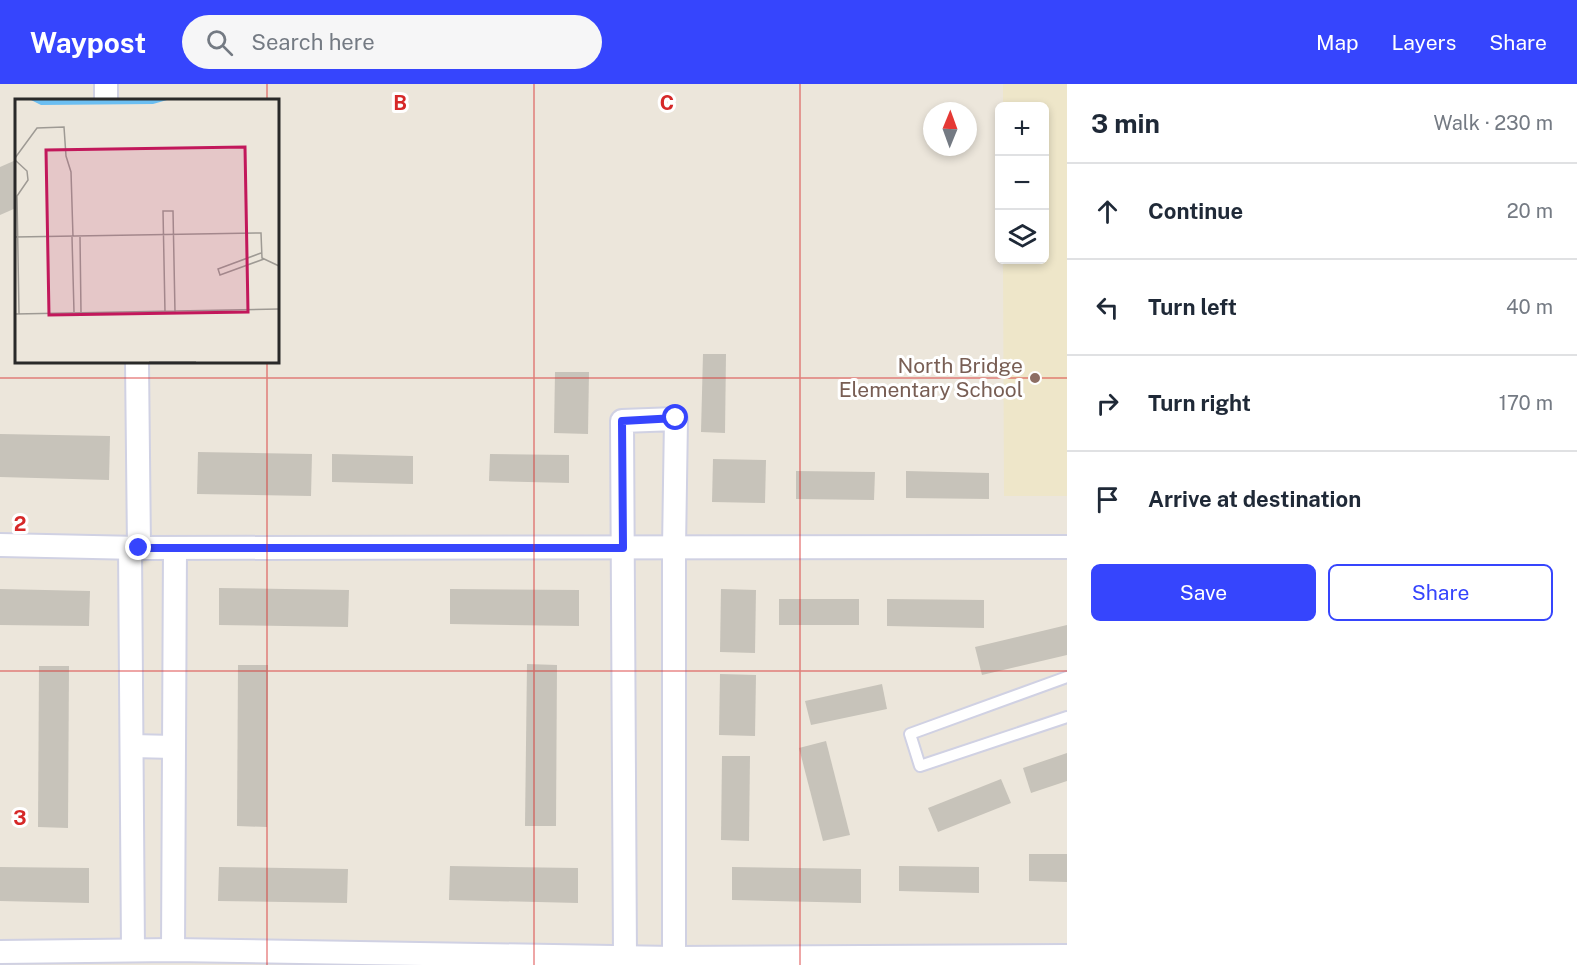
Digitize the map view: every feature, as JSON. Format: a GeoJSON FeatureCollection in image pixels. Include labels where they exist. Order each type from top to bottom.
{"type":"FeatureCollection","features":[{"type":"Feature","properties":{"kind":"street"},"geometry":{"type":"LineString","coordinates":[[133,950],[132,746],[136,363]]}},
{"type":"Feature","properties":{"kind":"street"},"geometry":{"type":"LineString","coordinates":[[625,957],[622,421],[676,418],[674,958]]}},
{"type":"Feature","properties":{"kind":"street"},"geometry":{"type":"LineString","coordinates":[[0,545],[134,548],[1067,547]]}},
{"type":"Feature","properties":{"kind":"street"},"geometry":{"type":"LineString","coordinates":[[173,950],[175,548]]}},
{"type":"Feature","properties":{"kind":"street"},"geometry":{"type":"LineString","coordinates":[[132,746],[174,747]]}},
{"type":"Feature","properties":{"kind":"street"},"geometry":{"type":"LineString","coordinates":[[0,952],[173,950],[674,958],[1067,956]]}},
{"type":"Feature","properties":{"kind":"lane"},"geometry":{"type":"LineString","coordinates":[[1067,677],[910,734],[920,766],[1067,717]]}},
{"type":"Feature","properties":{"kind":"shaded area","name":"North Bridge Elementary School"},"geometry":{"type":"Polygon","coordinates":[[[1003,84],[1067,84],[1067,496],[1004,496],[1003,264],[1049,264],[1049,102],[1003,102],[1003,84]]]}},
{"type":"Feature","properties":{"kind":"building"},"geometry":{"type":"Polygon","coordinates":[[[15,160],[15,208],[0,215],[0,167],[15,160]]]}},
{"type":"Feature","properties":{"kind":"building"},"geometry":{"type":"Polygon","coordinates":[[[703,354],[726,354],[725,433],[701,432],[703,354]]]}},
{"type":"Feature","properties":{"kind":"building"},"geometry":{"type":"Polygon","coordinates":[[[555,372],[589,372],[588,434],[554,433],[555,372]]]}},
{"type":"Feature","properties":{"kind":"building"},"geometry":{"type":"Polygon","coordinates":[[[0,434],[110,436],[109,480],[0,477],[0,434]]]}},
{"type":"Feature","properties":{"kind":"building"},"geometry":{"type":"Polygon","coordinates":[[[198,452],[312,454],[311,496],[197,494],[198,452]]]}},
{"type":"Feature","properties":{"kind":"building"},"geometry":{"type":"Polygon","coordinates":[[[332,454],[413,456],[413,484],[332,482],[332,454]]]}},
{"type":"Feature","properties":{"kind":"building"},"geometry":{"type":"Polygon","coordinates":[[[490,454],[569,455],[569,483],[489,481],[490,454]]]}},
{"type":"Feature","properties":{"kind":"building"},"geometry":{"type":"Polygon","coordinates":[[[713,459],[766,460],[765,503],[712,502],[713,459]]]}},
{"type":"Feature","properties":{"kind":"building"},"geometry":{"type":"Polygon","coordinates":[[[796,471],[875,472],[874,500],[796,499],[796,471]]]}},
{"type":"Feature","properties":{"kind":"building"},"geometry":{"type":"Polygon","coordinates":[[[906,471],[989,473],[989,499],[906,498],[906,471]]]}},
{"type":"Feature","properties":{"kind":"building"},"geometry":{"type":"Polygon","coordinates":[[[219,588],[349,590],[348,627],[219,625],[219,588]]]}},
{"type":"Feature","properties":{"kind":"building"},"geometry":{"type":"Polygon","coordinates":[[[0,589],[90,591],[89,626],[0,625],[0,589]]]}},
{"type":"Feature","properties":{"kind":"building"},"geometry":{"type":"Polygon","coordinates":[[[450,589],[579,590],[579,626],[450,624],[450,589]]]}},
{"type":"Feature","properties":{"kind":"building"},"geometry":{"type":"Polygon","coordinates":[[[721,589],[756,590],[755,653],[720,652],[721,589]]]}},
{"type":"Feature","properties":{"kind":"building"},"geometry":{"type":"Polygon","coordinates":[[[779,599],[859,599],[859,625],[779,625],[779,599]]]}},
{"type":"Feature","properties":{"kind":"building"},"geometry":{"type":"Polygon","coordinates":[[[887,599],[984,600],[984,628],[887,626],[887,599]]]}},
{"type":"Feature","properties":{"kind":"building"},"geometry":{"type":"Polygon","coordinates":[[[1067,625],[1067,655],[982,675],[975,647],[1067,625]]]}},
{"type":"Feature","properties":{"kind":"building"},"geometry":{"type":"Polygon","coordinates":[[[527,664],[557,665],[556,826],[525,826],[527,664]]]}},
{"type":"Feature","properties":{"kind":"building"},"geometry":{"type":"Polygon","coordinates":[[[238,665],[268,665],[267,827],[237,826],[238,665]]]}},
{"type":"Feature","properties":{"kind":"building"},"geometry":{"type":"Polygon","coordinates":[[[39,666],[69,666],[68,828],[38,827],[39,666]]]}},
{"type":"Feature","properties":{"kind":"building"},"geometry":{"type":"Polygon","coordinates":[[[720,674],[756,675],[755,736],[719,735],[720,674]]]}},
{"type":"Feature","properties":{"kind":"building"},"geometry":{"type":"Polygon","coordinates":[[[882,684],[887,709],[811,725],[805,701],[882,684]]]}},
{"type":"Feature","properties":{"kind":"building"},"geometry":{"type":"Polygon","coordinates":[[[826,741],[850,835],[823,841],[799,748],[826,741]]]}},
{"type":"Feature","properties":{"kind":"building"},"geometry":{"type":"Polygon","coordinates":[[[1067,753],[1067,781],[1031,793],[1023,768],[1067,753]]]}},
{"type":"Feature","properties":{"kind":"building"},"geometry":{"type":"Polygon","coordinates":[[[722,756],[750,756],[749,841],[721,840],[722,756]]]}},
{"type":"Feature","properties":{"kind":"building"},"geometry":{"type":"Polygon","coordinates":[[[1001,779],[1011,803],[938,832],[928,808],[1001,779]]]}},
{"type":"Feature","properties":{"kind":"building"},"geometry":{"type":"Polygon","coordinates":[[[1029,854],[1067,854],[1067,882],[1029,881],[1029,854]]]}},
{"type":"Feature","properties":{"kind":"building"},"geometry":{"type":"Polygon","coordinates":[[[450,866],[578,868],[578,903],[449,900],[450,866]]]}},
{"type":"Feature","properties":{"kind":"building"},"geometry":{"type":"Polygon","coordinates":[[[899,866],[979,867],[979,893],[899,891],[899,866]]]}},
{"type":"Feature","properties":{"kind":"building"},"geometry":{"type":"Polygon","coordinates":[[[0,867],[89,868],[89,903],[0,901],[0,867]]]}},
{"type":"Feature","properties":{"kind":"building"},"geometry":{"type":"Polygon","coordinates":[[[219,867],[348,869],[347,903],[218,901],[219,867]]]}},
{"type":"Feature","properties":{"kind":"building"},"geometry":{"type":"Polygon","coordinates":[[[732,867],[861,869],[861,903],[732,900],[732,867]]]}},
{"type":"Feature","properties":{"kind":"place","name":"North Bridge Elementary School"},"geometry":{"type":"Point","coordinates":[1035,378]}},
{"type":"Feature","properties":{"kind":"route"},"geometry":{"type":"LineString","coordinates":[[139,548],[623,548],[622,421],[676,418]]}}]}
